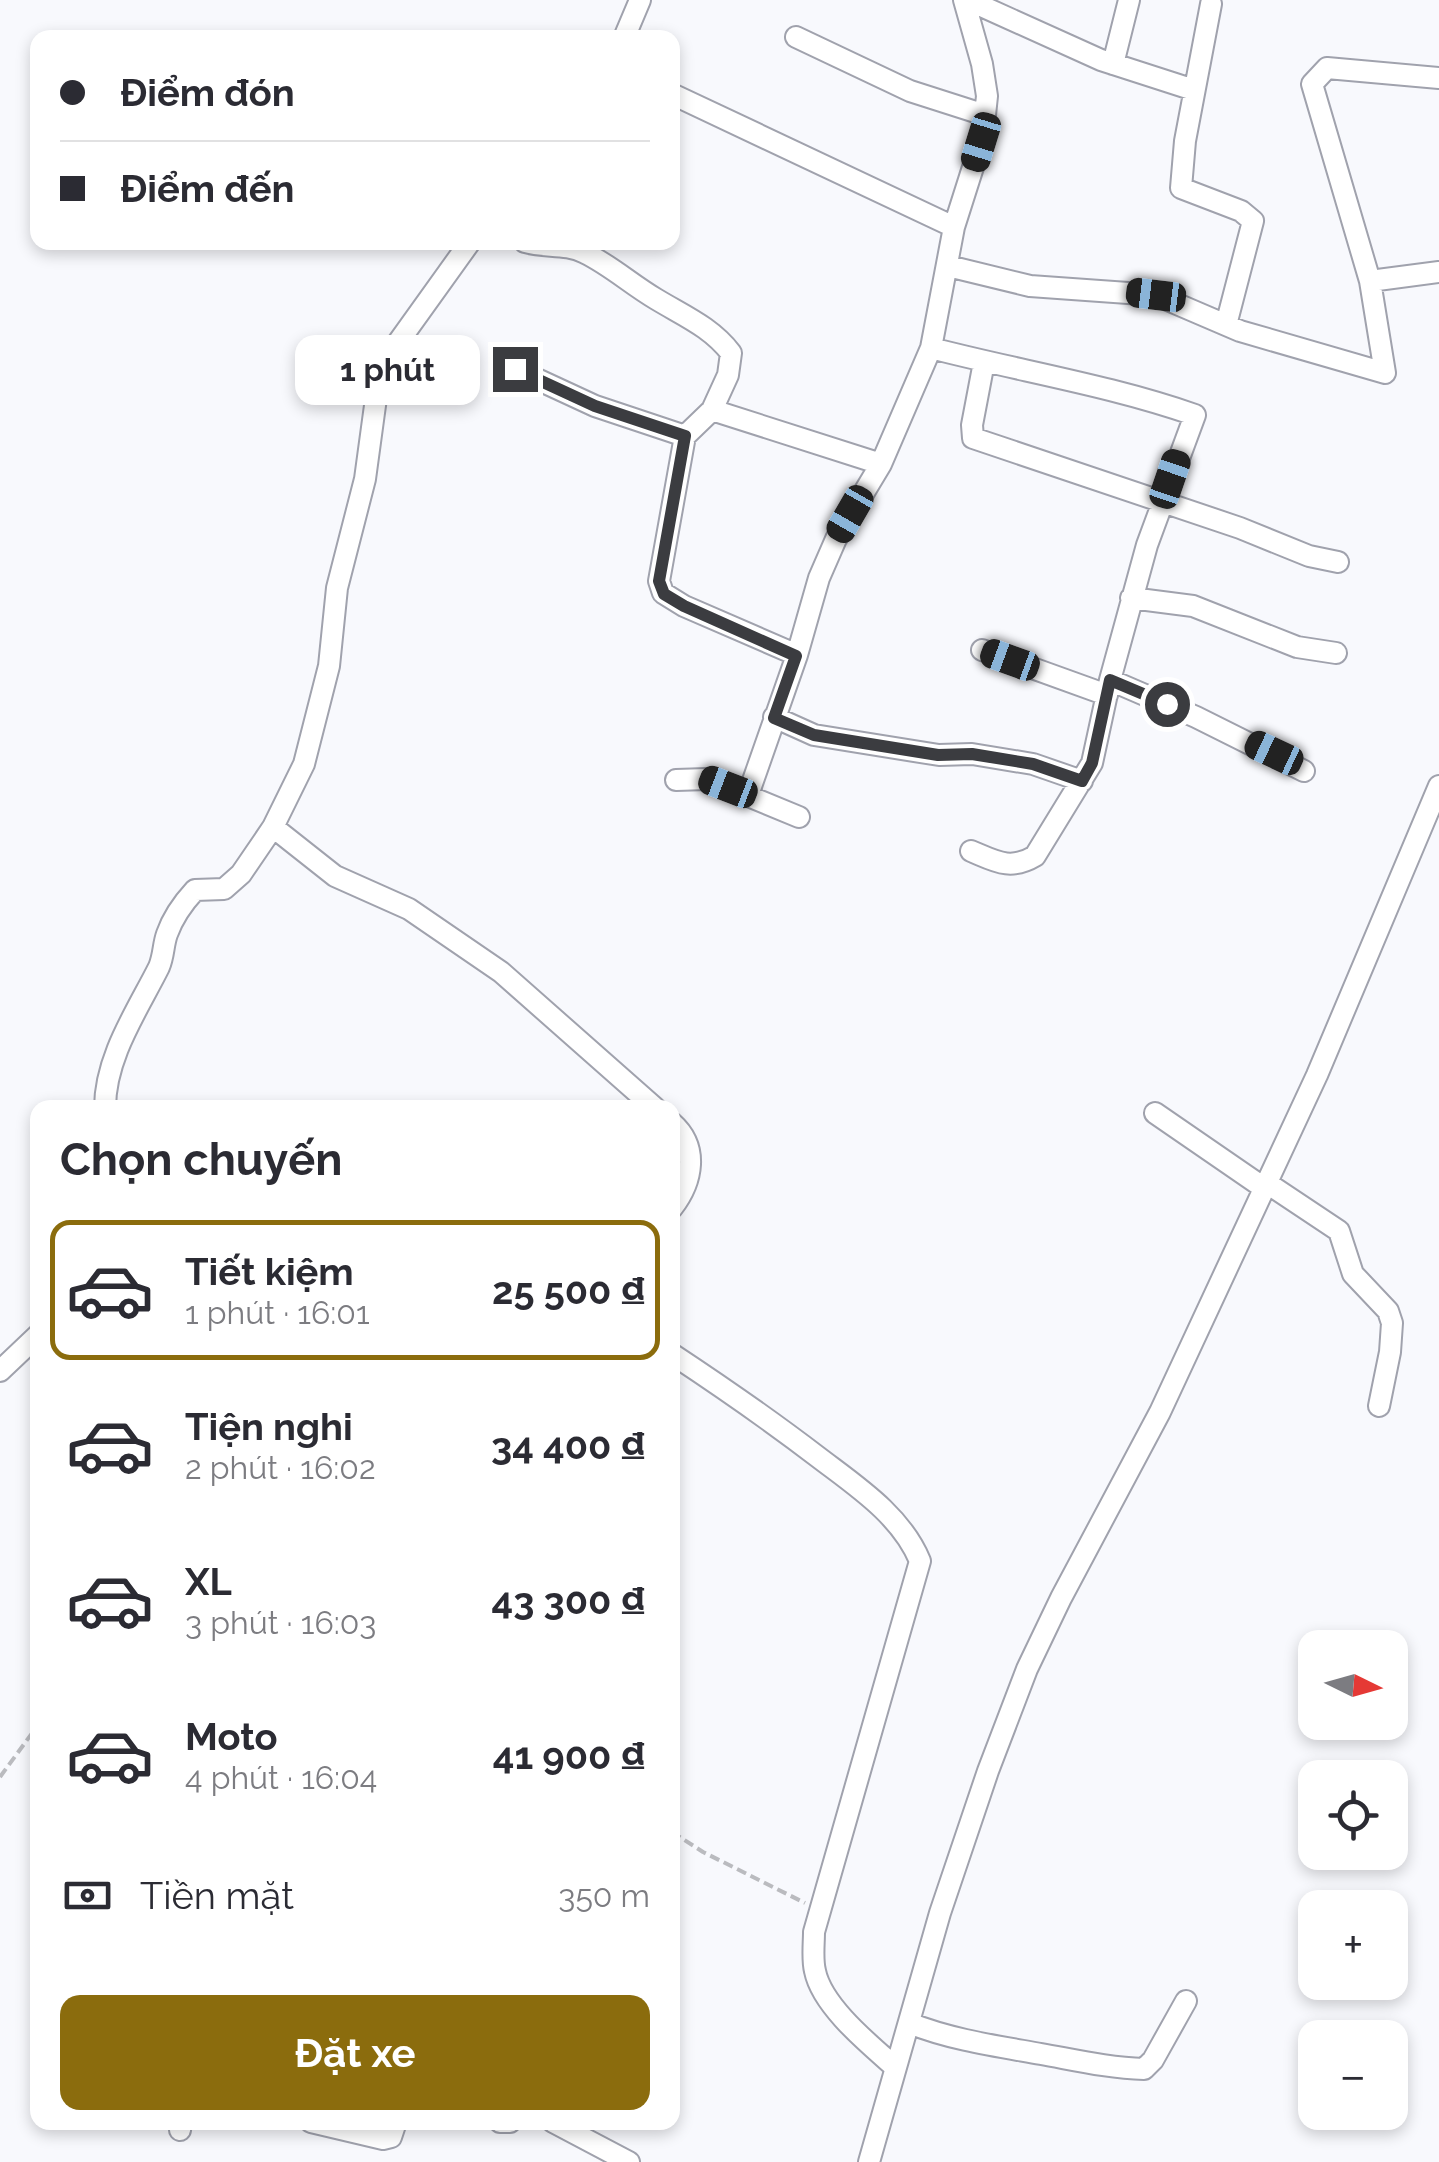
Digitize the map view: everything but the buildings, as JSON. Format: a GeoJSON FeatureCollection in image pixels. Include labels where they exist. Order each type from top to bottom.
{"type":"FeatureCollection","features":[{"type":"Feature","properties":{"kind":"street"},"geometry":{"type":"LineString","coordinates":[[627,30],[640,0]]}},
{"type":"Feature","properties":{"kind":"street"},"geometry":{"type":"LineString","coordinates":[[966,0],[1113,64],[1194,90]]}},
{"type":"Feature","properties":{"kind":"street"},"geometry":{"type":"LineString","coordinates":[[748,795],[819,578],[882,464],[931,348],[954,227],[981,142],[987,96],[966,0]]}},
{"type":"Feature","properties":{"kind":"street"},"geometry":{"type":"LineString","coordinates":[[1113,64],[1129,0]]}},
{"type":"Feature","properties":{"kind":"street"},"geometry":{"type":"LineString","coordinates":[[1211,4],[1180,171],[1181,188],[1241,211],[1252,221],[1226,325]]}},
{"type":"Feature","properties":{"kind":"street"},"geometry":{"type":"LineString","coordinates":[[796,37],[910,91],[985,115]]}},
{"type":"Feature","properties":{"kind":"street"},"geometry":{"type":"LineString","coordinates":[[948,266],[1030,286],[1156,295],[1226,325],[1385,373],[1370,281],[1312,84],[1327,68],[1439,78]]}},
{"type":"Feature","properties":{"kind":"street"},"geometry":{"type":"LineString","coordinates":[[680,98],[954,227]]}},
{"type":"Feature","properties":{"kind":"street"},"geometry":{"type":"LineString","coordinates":[[105,1100],[112,1060],[160,967],[166,951],[165,938],[179,908],[195,890],[224,889],[241,874],[273,827],[304,764],[335,632],[337,588],[365,479],[379,376],[389,355],[464,250]]}},
{"type":"Feature","properties":{"kind":"street"},"geometry":{"type":"LineString","coordinates":[[578,250],[720,338],[731,353],[728,374],[712,410],[685,436],[659,581],[664,594],[796,656]]}},
{"type":"Feature","properties":{"kind":"street"},"geometry":{"type":"LineString","coordinates":[[1370,281],[1439,272]]}},
{"type":"Feature","properties":{"kind":"street"},"geometry":{"type":"LineString","coordinates":[[931,348],[1110,389],[1195,415],[1162,501],[1132,598],[1092,763],[1034,856],[1007,866],[971,850]]}},
{"type":"Feature","properties":{"kind":"street"},"geometry":{"type":"LineString","coordinates":[[984,362],[973,438],[1240,528],[1309,556],[1338,562]]}},
{"type":"Feature","properties":{"kind":"street"},"geometry":{"type":"LineString","coordinates":[[515,369],[595,406],[685,436]]}},
{"type":"Feature","properties":{"kind":"street"},"geometry":{"type":"LineString","coordinates":[[712,410],[882,464]]}},
{"type":"Feature","properties":{"kind":"street"},"geometry":{"type":"LineString","coordinates":[[1132,598],[1193,606],[1297,647],[1336,653]]}},
{"type":"Feature","properties":{"kind":"street"},"geometry":{"type":"LineString","coordinates":[[982,650],[1212,724],[1304,770]]}},
{"type":"Feature","properties":{"kind":"street"},"geometry":{"type":"LineString","coordinates":[[774,718],[814,735],[938,755],[972,754],[1033,764],[1082,781]]}},
{"type":"Feature","properties":{"kind":"street"},"geometry":{"type":"LineString","coordinates":[[676,780],[708,780],[799,817]]}},
{"type":"Feature","properties":{"kind":"street"},"geometry":{"type":"LineString","coordinates":[[869,2162],[946,1896],[1027,1670],[1160,1412],[1266,1186],[1364,967],[1439,786]]}},
{"type":"Feature","properties":{"kind":"street"},"geometry":{"type":"LineString","coordinates":[[273,827],[335,876],[410,909],[500,972],[647,1100]]}},
{"type":"Feature","properties":{"kind":"street"},"geometry":{"type":"LineString","coordinates":[[1154,1113],[1339,1231],[1353,1274],[1388,1311],[1392,1323],[1378,1406]]}},
{"type":"Feature","properties":{"kind":"street"},"geometry":{"type":"LineString","coordinates":[[680,1130],[692,1154],[690,1172],[680,1192]]}},
{"type":"Feature","properties":{"kind":"street"},"geometry":{"type":"LineString","coordinates":[[0,1371],[30,1343]]}},
{"type":"Feature","properties":{"kind":"street"},"geometry":{"type":"LineString","coordinates":[[680,1359],[757,1410],[854,1483],[902,1530],[920,1560],[814,1932],[815,1972],[859,2036],[894,2067]]}},
{"type":"Feature","properties":{"kind":"street"},"geometry":{"type":"LineString","coordinates":[[909,2024],[943,2037],[1116,2068],[1144,2069],[1186,2001]]}},
{"type":"Feature","properties":{"kind":"street"},"geometry":{"type":"LineString","coordinates":[[345,2130],[383,2139],[391,2137],[393,2130]]}},
{"type":"Feature","properties":{"kind":"street"},"geometry":{"type":"LineString","coordinates":[[568,2130],[630,2162]]}},
{"type":"Feature","properties":{"kind":"path"},"geometry":{"type":"LineString","coordinates":[[0,1777],[30,1737]]}},
{"type":"Feature","properties":{"kind":"path"},"geometry":{"type":"LineString","coordinates":[[680,1837],[818,1910]]}},
{"type":"Feature","properties":{"kind":"route"},"geometry":{"type":"LineString","coordinates":[[515,369],[595,406],[685,436],[659,581],[664,594],[684,606],[796,656],[774,718],[814,735],[938,755],[972,754],[1033,764],[1082,781],[1092,763],[1110,680],[1167,704]]}}]}
